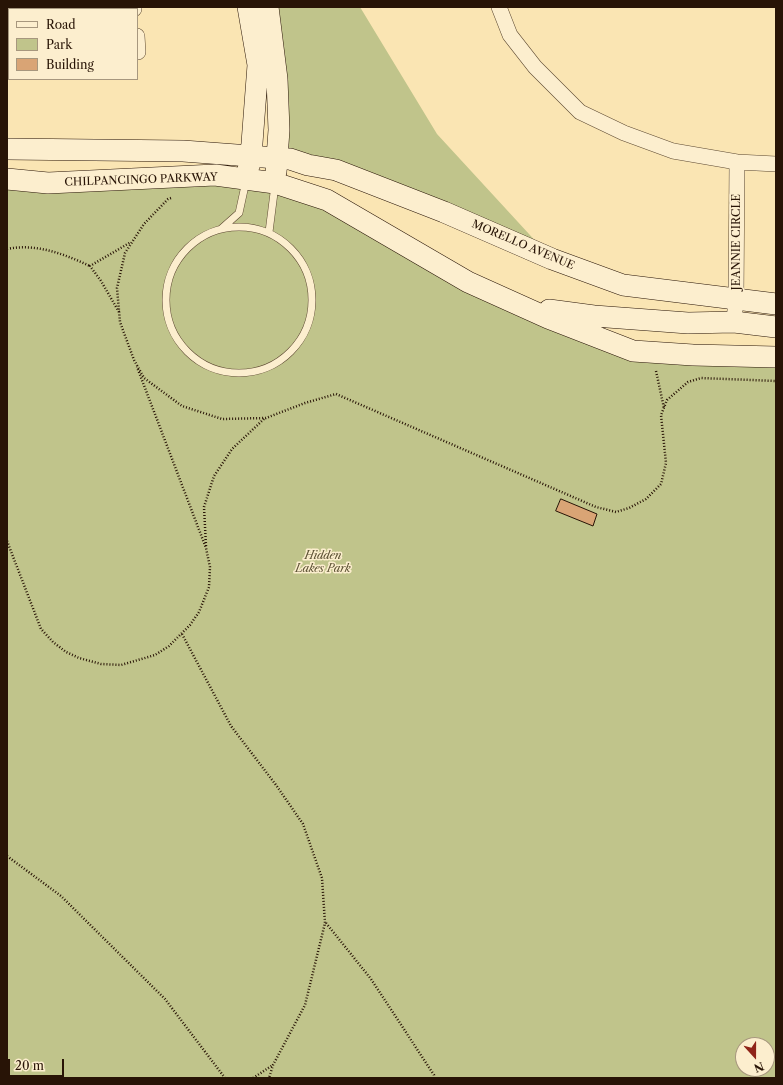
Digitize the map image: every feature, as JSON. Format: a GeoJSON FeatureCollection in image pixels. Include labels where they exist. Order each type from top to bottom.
{"type":"FeatureCollection","features":[{"type":"Feature","properties":{"kind":"street"},"geometry":{"type":"LineString","coordinates":[[246,179],[251,156],[258,64],[248,7]]}},
{"type":"Feature","properties":{"kind":"street"},"geometry":{"type":"LineString","coordinates":[[268,7],[277,79],[279,130],[275,183],[327,200],[468,282],[548,318],[633,351],[693,355],[776,357]]}},
{"type":"Feature","properties":{"kind":"street"},"geometry":{"type":"LineString","coordinates":[[499,7],[510,35],[535,67],[580,112],[624,133],[673,151],[737,162],[776,164]]}},
{"type":"Feature","properties":{"kind":"street","name":"MORELLO AVENUE"},"geometry":{"type":"LineString","coordinates":[[7,149],[183,151],[290,159],[308,165],[336,170],[444,212],[552,259],[623,285],[776,304]]}},
{"type":"Feature","properties":{"kind":"street","name":"JEANNIE CIRCLE"},"geometry":{"type":"LineString","coordinates":[[734,322],[736,298],[737,162]]}},
{"type":"Feature","properties":{"kind":"street","name":"CHILPANCINGO PARKWAY"},"geometry":{"type":"LineString","coordinates":[[7,179],[48,183],[215,176],[275,183]]}},
{"type":"Feature","properties":{"kind":"street"},"geometry":{"type":"LineString","coordinates":[[522,306],[594,316],[688,324],[734,322],[776,327]]}},
{"type":"Feature","properties":{"kind":"lane"},"geometry":{"type":"LineString","coordinates":[[221,229],[239,213],[246,179]]}},
{"type":"Feature","properties":{"kind":"lane"},"geometry":{"type":"LineString","coordinates":[[269,232],[275,183]]}},
{"type":"Feature","properties":{"kind":"lane"},"geometry":{"type":"LineString","coordinates":[[246,226],[269,232],[286,242],[299,256],[308,273],[313,292],[311,316],[300,342],[292,352],[275,365],[254,372],[228,373],[206,366],[187,353],[172,331],[165,298],[168,281],[176,262],[189,246],[206,234],[221,229],[246,226]]}},
{"type":"Feature","properties":{"kind":"path"},"geometry":{"type":"LineString","coordinates":[[7,541],[41,629],[53,642],[66,652],[79,658],[101,664],[121,665],[155,655],[169,646],[182,634],[199,612],[209,587],[210,567],[206,548],[120,322],[116,288],[124,253],[144,224],[168,199],[175,196]]}},
{"type":"Feature","properties":{"kind":"path"},"geometry":{"type":"LineString","coordinates":[[90,266],[133,240]]}},
{"type":"Feature","properties":{"kind":"path"},"geometry":{"type":"LineString","coordinates":[[7,250],[29,248],[47,250],[72,258],[90,266],[101,281],[119,313]]}},
{"type":"Feature","properties":{"kind":"path"},"geometry":{"type":"LineString","coordinates":[[134,360],[144,378],[182,406],[222,419],[266,418],[305,403],[336,394],[596,507],[616,512],[629,508],[646,498],[661,484],[666,463],[661,415],[667,400],[688,382],[701,378],[776,381]]}},
{"type":"Feature","properties":{"kind":"path"},"geometry":{"type":"LineString","coordinates":[[655,367],[664,409]]}},
{"type":"Feature","properties":{"kind":"path"},"geometry":{"type":"LineString","coordinates":[[694,375],[701,378]]}},
{"type":"Feature","properties":{"kind":"path"},"geometry":{"type":"LineString","coordinates":[[206,548],[204,507],[214,476],[232,449],[266,418]]}},
{"type":"Feature","properties":{"kind":"path"},"geometry":{"type":"LineString","coordinates":[[182,634],[231,726],[276,784],[303,824],[322,878],[325,923],[305,1005],[273,1066],[269,1078]]}},
{"type":"Feature","properties":{"kind":"path"},"geometry":{"type":"LineString","coordinates":[[7,856],[61,896],[160,994],[225,1078]]}},
{"type":"Feature","properties":{"kind":"path"},"geometry":{"type":"LineString","coordinates":[[325,923],[371,979],[434,1078]]}},
{"type":"Feature","properties":{"kind":"path"},"geometry":{"type":"LineString","coordinates":[[253,1078],[273,1066]]}},
{"type":"Feature","properties":{"kind":"green space"},"geometry":{"type":"Polygon","coordinates":[[[268,7],[360,7],[437,134],[552,259],[277,158],[268,7]]]}},
{"type":"Feature","properties":{"kind":"green space","name":"Hidden Lakes Park"},"geometry":{"type":"Polygon","coordinates":[[[7,179],[275,183],[468,282],[633,351],[776,357],[776,1078],[7,1078],[7,179]]]}},
{"type":"Feature","properties":{"kind":"building"},"geometry":{"type":"Polygon","coordinates":[[[561,499],[597,514],[593,526],[556,511],[561,499]]]}}]}
